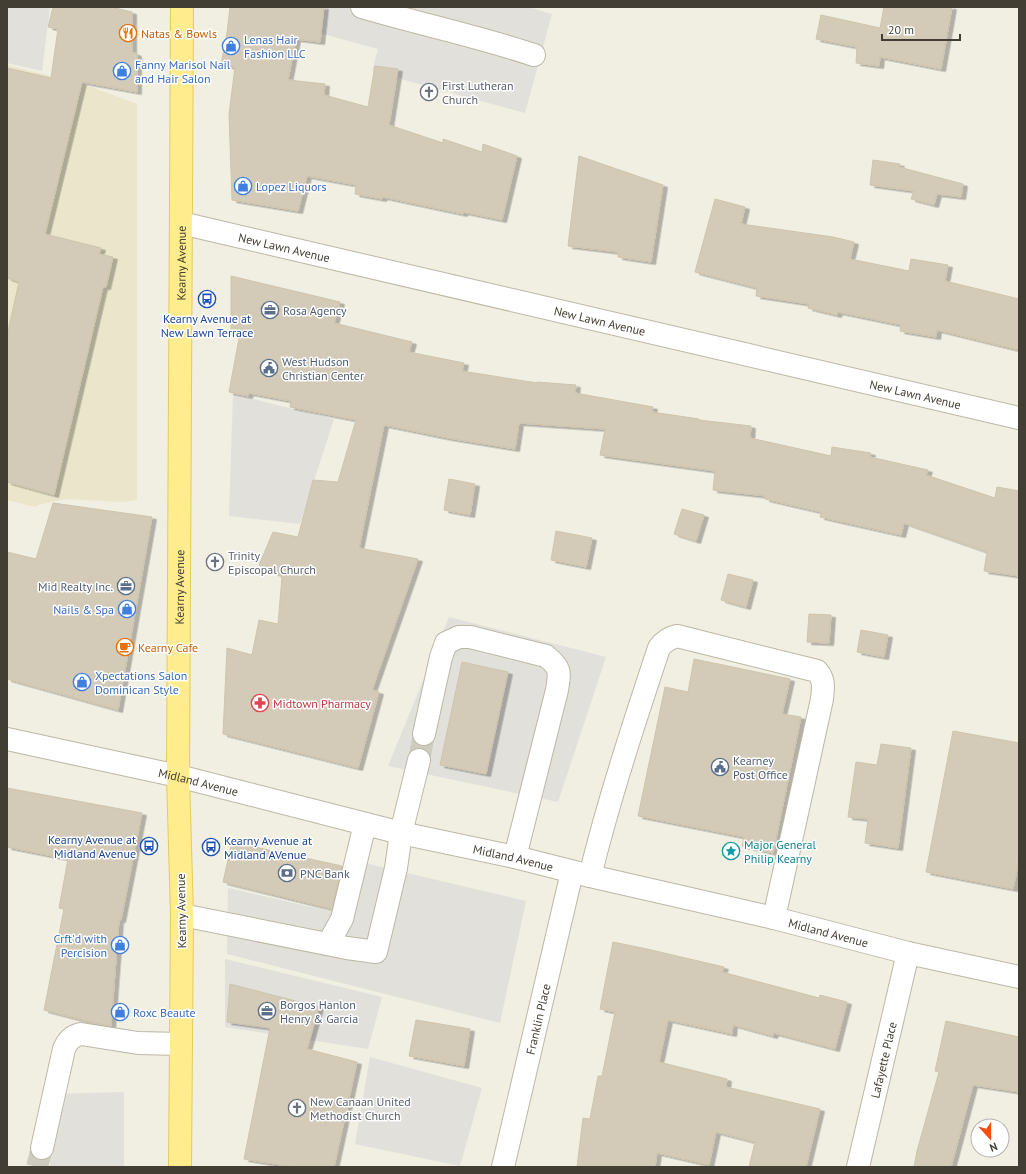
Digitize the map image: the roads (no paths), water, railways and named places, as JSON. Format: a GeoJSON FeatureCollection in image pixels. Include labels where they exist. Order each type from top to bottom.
{"type":"FeatureCollection","features":[{"type":"Feature","properties":{"kind":"main road","name":"Kearny Avenue"},"geometry":{"type":"LineString","coordinates":[[180,1167],[182,915],[178,776],[182,7]]}},
{"type":"Feature","properties":{"kind":"street"},"geometry":{"type":"LineString","coordinates":[[362,7],[401,19],[498,43],[534,55]]}},
{"type":"Feature","properties":{"kind":"street","name":"New Lawn Avenue"},"geometry":{"type":"LineString","coordinates":[[181,223],[1019,418]]}},
{"type":"Feature","properties":{"kind":"street","name":"Franklin Place"},"geometry":{"type":"LineString","coordinates":[[503,1167],[581,874],[599,840],[659,648],[671,637],[678,636],[817,671],[824,683],[822,700],[774,918]]}},
{"type":"Feature","properties":{"kind":"street"},"geometry":{"type":"LineString","coordinates":[[424,734],[441,657],[446,643],[459,637],[470,637],[546,656],[556,664],[560,676],[515,857]]}},
{"type":"Feature","properties":{"kind":"street","name":"Midland Avenue"},"geometry":{"type":"LineString","coordinates":[[7,739],[178,776],[401,833],[515,857],[581,874],[774,918],[908,953],[1019,977]]}},
{"type":"Feature","properties":{"kind":"street"},"geometry":{"type":"LineString","coordinates":[[182,915],[376,952],[396,868],[401,833],[419,760]]}},
{"type":"Feature","properties":{"kind":"street"},"geometry":{"type":"LineString","coordinates":[[328,944],[342,919],[365,824]]}},
{"type":"Feature","properties":{"kind":"street","name":"Lafayette Place"},"geometry":{"type":"LineString","coordinates":[[858,1167],[908,953]]}},
{"type":"Feature","properties":{"kind":"street"},"geometry":{"type":"LineString","coordinates":[[42,1148],[64,1049],[68,1041],[81,1034],[138,1043],[181,1044]]}},
{"type":"Feature","properties":{"kind":"tunnel"},"geometry":{"type":"LineString","coordinates":[[419,760],[424,734]]}},
{"type":"Feature","properties":{"kind":"tunnel"},"geometry":{"type":"LineString","coordinates":[[37,1167],[42,1148]]}},
{"type":"Feature","properties":{"kind":"place","name":"Natas & Bowls"},"geometry":{"type":"Point","coordinates":[128,33]}},
{"type":"Feature","properties":{"kind":"place","name":"Lenas Hair Fashion LLC"},"geometry":{"type":"Point","coordinates":[231,46]}},
{"type":"Feature","properties":{"kind":"place","name":"Fanny Marisol Nail and Hair Salon"},"geometry":{"type":"Point","coordinates":[122,71]}},
{"type":"Feature","properties":{"kind":"place","name":"First Lutheran Church"},"geometry":{"type":"Point","coordinates":[429,92]}},
{"type":"Feature","properties":{"kind":"place","name":"Lopez Liquors"},"geometry":{"type":"Point","coordinates":[243,186]}},
{"type":"Feature","properties":{"kind":"place","name":"Kearny Avenue at New Lawn Terrace"},"geometry":{"type":"Point","coordinates":[207,299]}},
{"type":"Feature","properties":{"kind":"place","name":"Rosa Agency"},"geometry":{"type":"Point","coordinates":[270,310]}},
{"type":"Feature","properties":{"kind":"place","name":"West Hudson Christian Center"},"geometry":{"type":"Point","coordinates":[269,368]}},
{"type":"Feature","properties":{"kind":"place","name":"Trinity Episcopal Church"},"geometry":{"type":"Point","coordinates":[215,562]}},
{"type":"Feature","properties":{"kind":"place","name":"Mid Realty Inc."},"geometry":{"type":"Point","coordinates":[126,586]}},
{"type":"Feature","properties":{"kind":"place","name":"Nails & Spa"},"geometry":{"type":"Point","coordinates":[127,609]}},
{"type":"Feature","properties":{"kind":"place","name":"Kearny Cafe"},"geometry":{"type":"Point","coordinates":[125,647]}},
{"type":"Feature","properties":{"kind":"place","name":"Xpectations Salon Dominican Style"},"geometry":{"type":"Point","coordinates":[82,682]}},
{"type":"Feature","properties":{"kind":"place","name":"Midtown Pharmacy"},"geometry":{"type":"Point","coordinates":[260,703]}},
{"type":"Feature","properties":{"kind":"place","name":"Kearney Post Office"},"geometry":{"type":"Point","coordinates":[720,767]}},
{"type":"Feature","properties":{"kind":"place","name":"Kearny Avenue at Midland Avenue"},"geometry":{"type":"Point","coordinates":[149,846]}},
{"type":"Feature","properties":{"kind":"place","name":"Kearny Avenue at Midland AVenue"},"geometry":{"type":"Point","coordinates":[211,847]}},
{"type":"Feature","properties":{"kind":"place","name":"Major General Philip Kearny"},"geometry":{"type":"Point","coordinates":[731,851]}},
{"type":"Feature","properties":{"kind":"place","name":"PNC Bank"},"geometry":{"type":"Point","coordinates":[287,873]}},
{"type":"Feature","properties":{"kind":"place","name":"Crft'd with Percision"},"geometry":{"type":"Point","coordinates":[120,945]}},
{"type":"Feature","properties":{"kind":"place","name":"Borgos Hanlon Henry & Garcia"},"geometry":{"type":"Point","coordinates":[267,1011]}},
{"type":"Feature","properties":{"kind":"place","name":"Roxc Beaute"},"geometry":{"type":"Point","coordinates":[120,1012]}},
{"type":"Feature","properties":{"kind":"place","name":"New Canaan United Methodist Church"},"geometry":{"type":"Point","coordinates":[297,1108]}}]}
